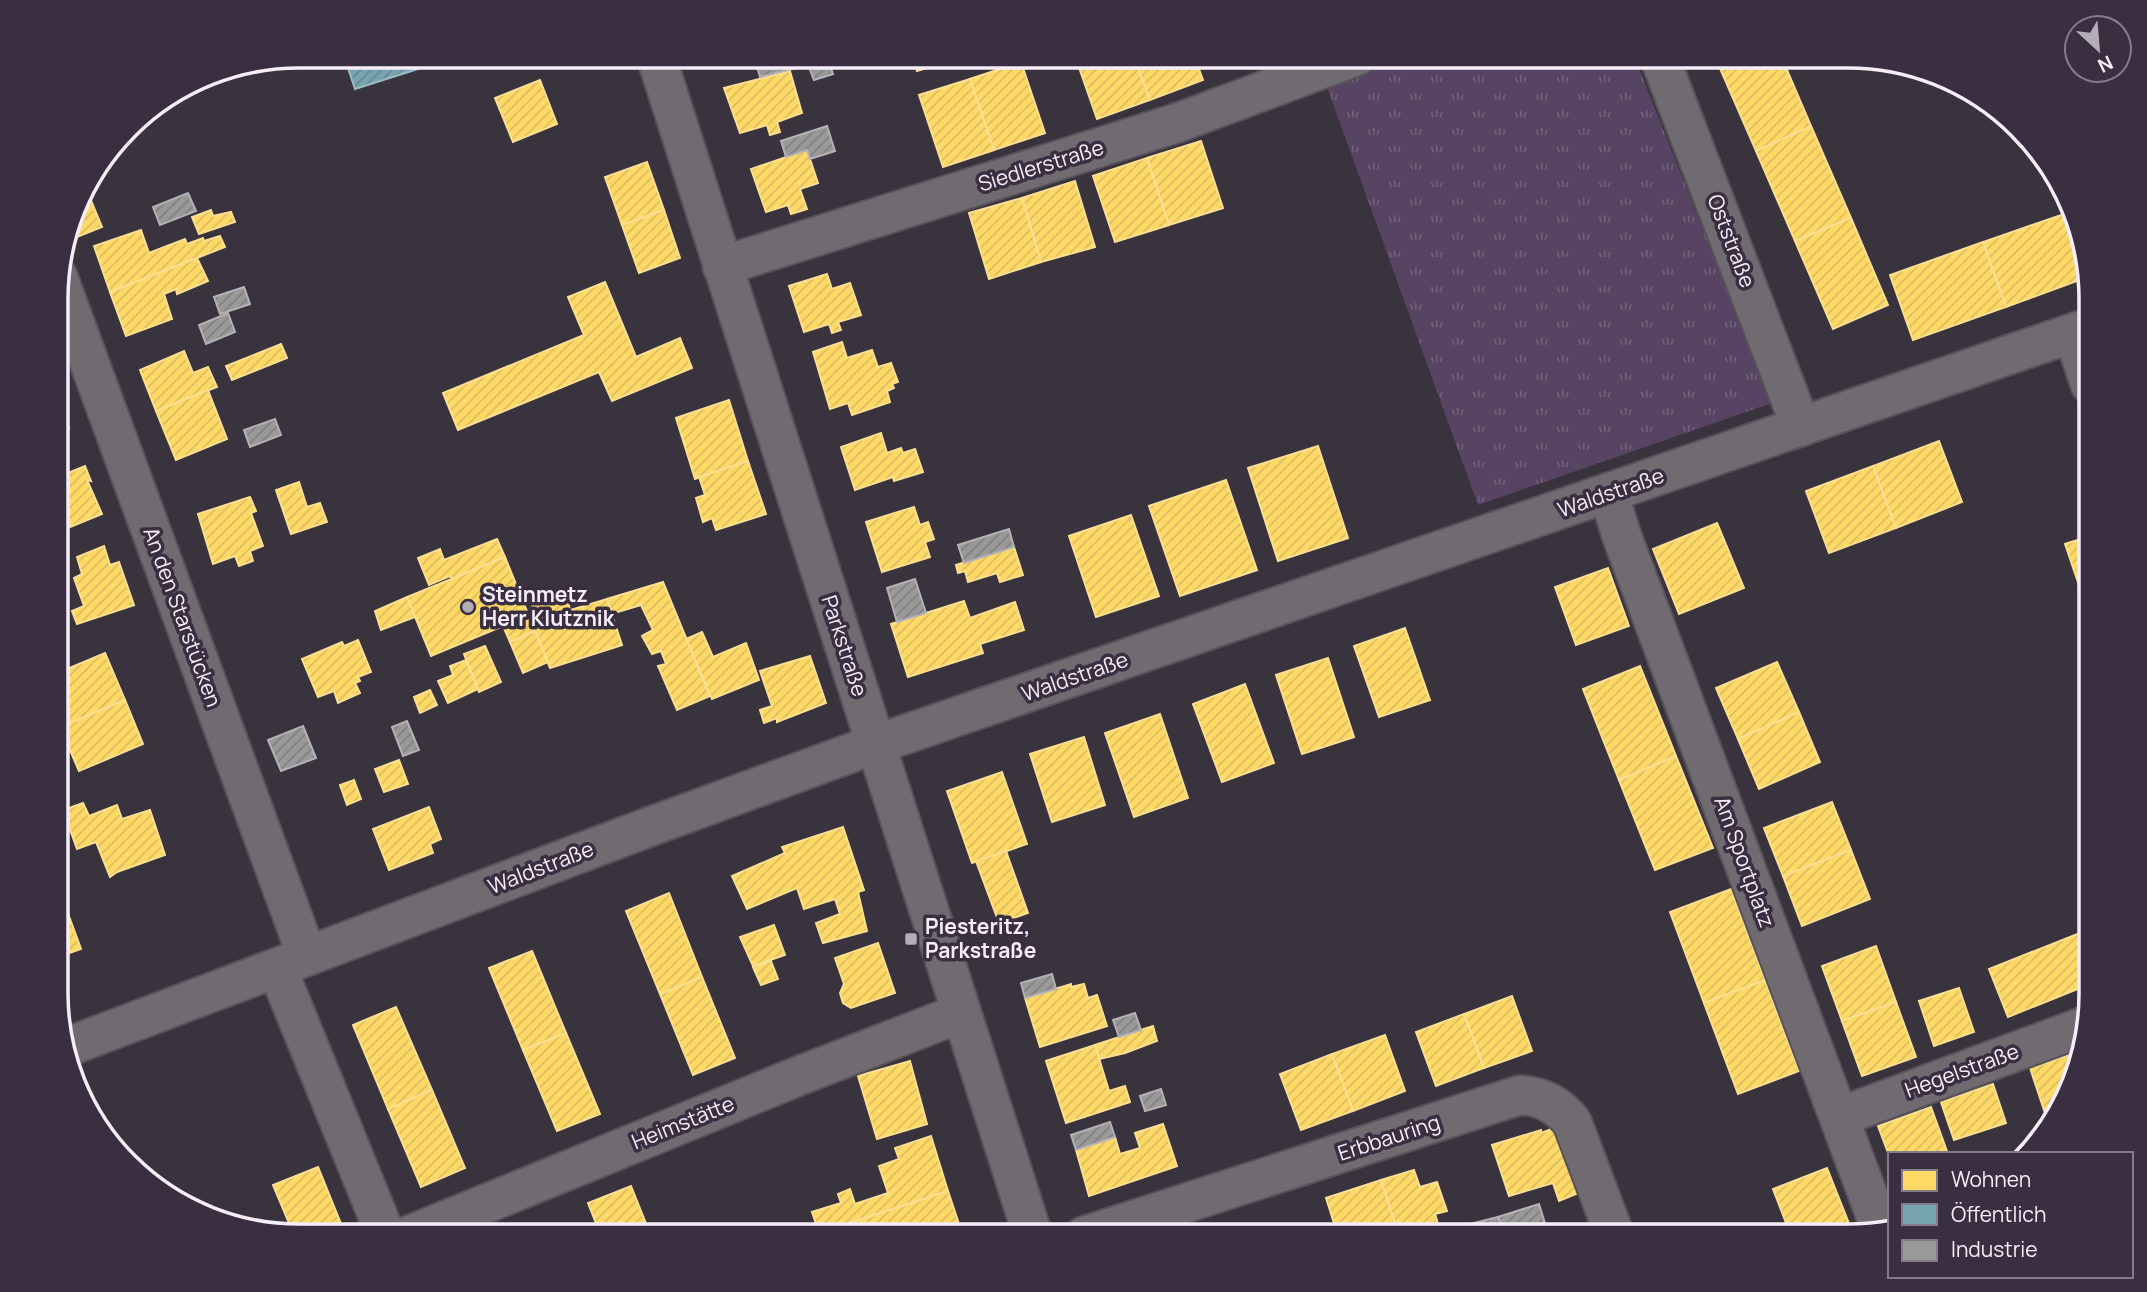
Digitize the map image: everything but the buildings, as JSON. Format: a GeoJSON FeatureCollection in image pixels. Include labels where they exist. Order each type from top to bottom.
{"type":"FeatureCollection","features":[{"type":"Feature","properties":{"kind":"street","name":"Parkstraße"},"geometry":{"type":"LineString","coordinates":[[660,68],[1029,1224]]}},
{"type":"Feature","properties":{"kind":"street","name":"Siedlerstraße"},"geometry":{"type":"LineString","coordinates":[[722,266],[1177,123],[1325,68]]}},
{"type":"Feature","properties":{"kind":"street","name":"Oststraße"},"geometry":{"type":"LineString","coordinates":[[1664,68],[1801,427]]}},
{"type":"Feature","properties":{"kind":"street","name":"An den Starstücken"},"geometry":{"type":"LineString","coordinates":[[68,306],[292,962]]}},
{"type":"Feature","properties":{"kind":"street","name":"Waldstraße"},"geometry":{"type":"LineString","coordinates":[[75,1044],[657,824],[876,745],[2078,331]]}},
{"type":"Feature","properties":{"kind":"street","name":"Am Sportplatz"},"geometry":{"type":"LineString","coordinates":[[1609,494],[1626,547],[1878,1221]]}},
{"type":"Feature","properties":{"kind":"street"},"geometry":{"type":"LineString","coordinates":[[292,962],[382,1224]]}},
{"type":"Feature","properties":{"kind":"street","name":"Heimstätte"},"geometry":{"type":"LineString","coordinates":[[437,1224],[801,1075],[961,1013]]}},
{"type":"Feature","properties":{"kind":"street","name":"Hegelstraße"},"geometry":{"type":"LineString","coordinates":[[1839,1117],[2075,1030]]}},
{"type":"Feature","properties":{"kind":"street","name":"Erbbauring"},"geometry":{"type":"LineString","coordinates":[[1123,1223],[1520,1095],[1536,1096],[1552,1102],[1572,1122],[1610,1223]]}},
{"type":"Feature","properties":{"kind":"green space"},"geometry":{"type":"Polygon","coordinates":[[[1377,68],[1639,68],[1772,403],[1478,505],[1327,87],[1377,68]]]}},
{"type":"Feature","properties":{"kind":"place","name":"Steinmetz Herr Klutznik"},"geometry":{"type":"Point","coordinates":[468,607]}},
{"type":"Feature","properties":{"kind":"place","name":"Piesteritz, Parkstraße"},"geometry":{"type":"Point","coordinates":[911,939]}}]}
